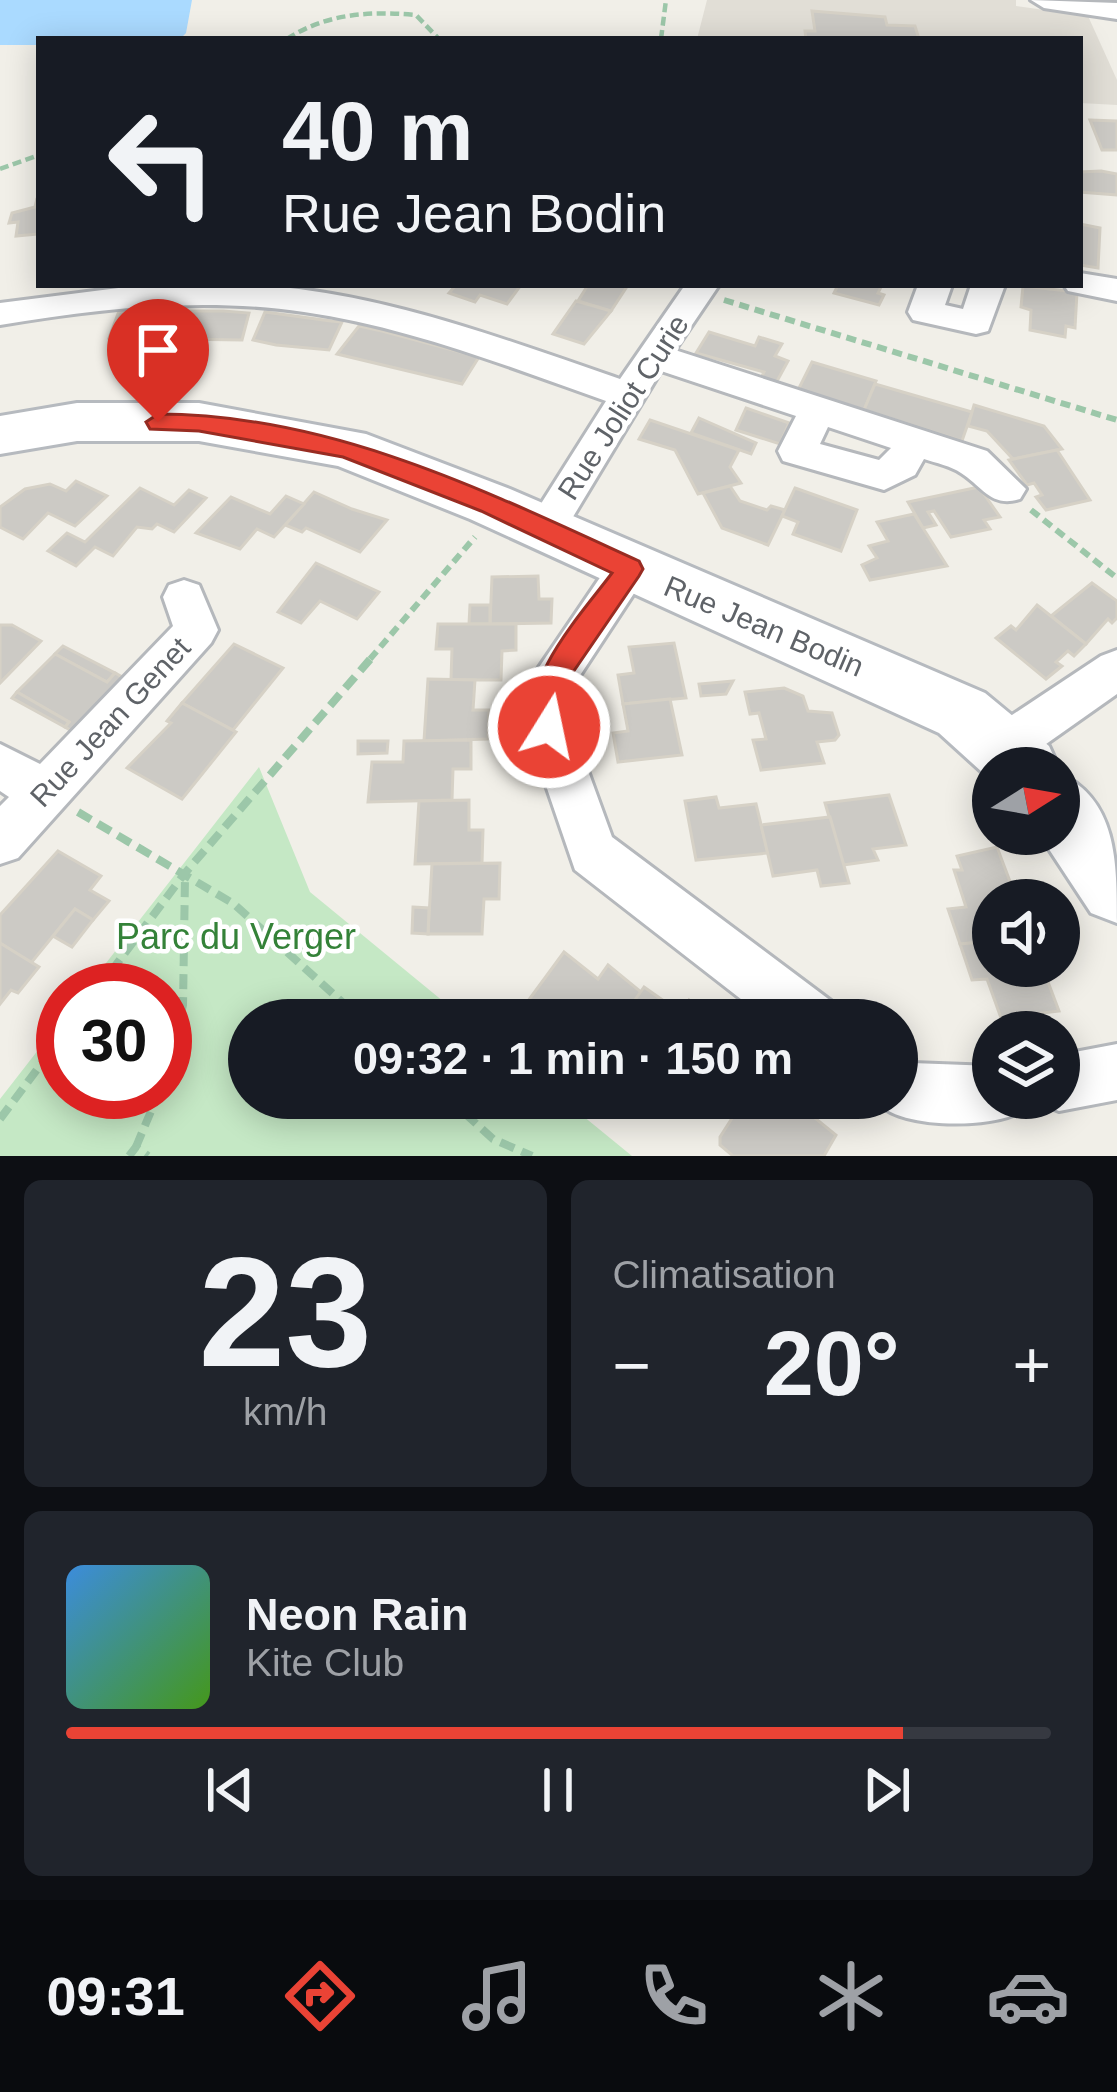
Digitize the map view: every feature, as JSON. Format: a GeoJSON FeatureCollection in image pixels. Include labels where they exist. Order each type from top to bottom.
{"type":"FeatureCollection","features":[{"type":"Feature","properties":{"kind":"street"},"geometry":{"type":"LineString","coordinates":[[1044,0],[1117,10]]}},
{"type":"Feature","properties":{"kind":"street"},"geometry":{"type":"LineString","coordinates":[[1083,284],[1117,290]]}},
{"type":"Feature","properties":{"kind":"street","name":"Rue Joliot Curie"},"geometry":{"type":"LineString","coordinates":[[545,529],[626,395],[700,288]]}},
{"type":"Feature","properties":{"kind":"street"},"geometry":{"type":"LineString","coordinates":[[934,288],[925,312],[976,323],[987,288]]}},
{"type":"Feature","properties":{"kind":"street"},"geometry":{"type":"LineString","coordinates":[[0,314],[90,298],[233,291],[345,307],[626,395]]}},
{"type":"Feature","properties":{"kind":"street"},"geometry":{"type":"LineString","coordinates":[[652,355],[818,410],[797,451],[884,476],[901,465],[914,442],[974,461],[1006,489]]}},
{"type":"Feature","properties":{"kind":"street","name":"Rue Jean Bodin"},"geometry":{"type":"LineString","coordinates":[[0,435],[77,422],[199,422],[347,448],[490,504],[962,713],[1003,747]]}},
{"type":"Feature","properties":{"kind":"street"},"geometry":{"type":"LineString","coordinates":[[629,569],[553,679],[549,727],[593,853],[784,999]]}},
{"type":"Feature","properties":{"kind":"street","name":"Rue Jean Genet"},"geometry":{"type":"LineString","coordinates":[[0,841],[196,630],[184,597]]}},
{"type":"Feature","properties":{"kind":"street"},"geometry":{"type":"LineString","coordinates":[[1026,747],[1117,668]]}},
{"type":"Feature","properties":{"kind":"street"},"geometry":{"type":"LineString","coordinates":[[0,765],[43,793]]}},
{"type":"Feature","properties":{"kind":"street"},"geometry":{"type":"LineString","coordinates":[[1080,836],[1117,888]]}},
{"type":"Feature","properties":{"kind":"street"},"geometry":{"type":"LineString","coordinates":[[1080,1079],[1117,1072]]}},
{"type":"Feature","properties":{"kind":"street"},"geometry":{"type":"LineString","coordinates":[[918,1092],[972,1094]]}},
{"type":"Feature","properties":{"kind":"path"},"geometry":{"type":"LineString","coordinates":[[661,36],[666,0]]}},
{"type":"Feature","properties":{"kind":"path"},"geometry":{"type":"LineString","coordinates":[[291,36],[300,29],[367,10],[416,15],[436,36]]}},
{"type":"Feature","properties":{"kind":"path"},"geometry":{"type":"LineString","coordinates":[[0,169],[36,156]]}},
{"type":"Feature","properties":{"kind":"path"},"geometry":{"type":"LineString","coordinates":[[700,288],[763,315],[1117,420]]}},
{"type":"Feature","properties":{"kind":"path"},"geometry":{"type":"LineString","coordinates":[[1006,489],[1117,578]]}},
{"type":"Feature","properties":{"kind":"path"},"geometry":{"type":"LineString","coordinates":[[117,963],[185,873],[476,535],[490,504]]}},
{"type":"Feature","properties":{"kind":"path"},"geometry":{"type":"LineString","coordinates":[[43,793],[234,904],[339,999]]}},
{"type":"Feature","properties":{"kind":"path"},"geometry":{"type":"LineString","coordinates":[[184,963],[185,873]]}},
{"type":"Feature","properties":{"kind":"path"},"geometry":{"type":"LineString","coordinates":[[0,1119],[36,1071]]}},
{"type":"Feature","properties":{"kind":"path"},"geometry":{"type":"LineString","coordinates":[[147,1119],[132,1151],[148,1156]]}},
{"type":"Feature","properties":{"kind":"path"},"geometry":{"type":"LineString","coordinates":[[472,1119],[494,1139],[532,1156]]}},
{"type":"Feature","properties":{"kind":"shaded area"},"geometry":{"type":"Polygon","coordinates":[[[707,0],[1016,0],[1016,6],[1088,16],[1117,80],[1117,105],[1083,103],[1083,36],[698,36],[707,0]]]}},
{"type":"Feature","properties":{"kind":"green space","name":"Parc du Verger"},"geometry":{"type":"Polygon","coordinates":[[[259,767],[310,892],[440,999],[228,999],[228,1119],[587,1119],[632,1156],[0,1156],[0,1099],[36,1053],[36,1119],[192,1119],[192,963],[106,963],[259,767]]]}},
{"type":"Feature","properties":{"kind":"water"},"geometry":{"type":"Polygon","coordinates":[[[0,0],[192,0],[183,36],[36,36],[36,45],[0,45],[0,0]]]}},
{"type":"Feature","properties":{"kind":"building"},"geometry":{"type":"Polygon","coordinates":[[[812,11],[885,17],[887,25],[915,26],[918,36],[806,36],[805,31],[815,31],[812,11]]]}},
{"type":"Feature","properties":{"kind":"building"},"geometry":{"type":"Polygon","coordinates":[[[1090,120],[1117,121],[1117,150],[1102,150],[1090,120]]]}},
{"type":"Feature","properties":{"kind":"building"},"geometry":{"type":"Polygon","coordinates":[[[1083,172],[1117,174],[1117,195],[1083,192],[1083,172]]]}},
{"type":"Feature","properties":{"kind":"building"},"geometry":{"type":"Polygon","coordinates":[[[36,202],[36,234],[16,236],[18,222],[9,223],[12,213],[35,207],[36,202]]]}},
{"type":"Feature","properties":{"kind":"building"},"geometry":{"type":"Polygon","coordinates":[[[1083,225],[1100,228],[1098,268],[1083,266],[1083,225]]]}},
{"type":"Feature","properties":{"kind":"building"},"geometry":{"type":"Polygon","coordinates":[[[453,288],[519,288],[507,304],[480,295],[475,302],[449,293],[453,288]]]}},
{"type":"Feature","properties":{"kind":"building"},"geometry":{"type":"Polygon","coordinates":[[[586,288],[626,288],[611,311],[578,301],[586,288]]]}},
{"type":"Feature","properties":{"kind":"building"},"geometry":{"type":"Polygon","coordinates":[[[836,288],[880,288],[878,293],[884,295],[879,305],[834,293],[836,288]]]}},
{"type":"Feature","properties":{"kind":"building"},"geometry":{"type":"Polygon","coordinates":[[[1023,288],[1077,292],[1075,328],[1066,326],[1065,337],[1030,330],[1031,310],[1021,307],[1023,288]]]}},
{"type":"Feature","properties":{"kind":"building"},"geometry":{"type":"Polygon","coordinates":[[[576,301],[611,311],[584,344],[553,334],[576,301]]]}},
{"type":"Feature","properties":{"kind":"building"},"geometry":{"type":"Polygon","coordinates":[[[119,311],[249,313],[242,340],[109,338],[119,311]]]}},
{"type":"Feature","properties":{"kind":"building"},"geometry":{"type":"Polygon","coordinates":[[[265,312],[342,322],[329,350],[276,345],[253,340],[265,312]]]}},
{"type":"Feature","properties":{"kind":"building"},"geometry":{"type":"Polygon","coordinates":[[[359,326],[479,357],[462,384],[337,354],[359,326]]]}},
{"type":"Feature","properties":{"kind":"building"},"geometry":{"type":"Polygon","coordinates":[[[709,332],[755,346],[759,337],[782,344],[775,356],[788,361],[776,383],[761,378],[764,372],[696,353],[709,332]]]}},
{"type":"Feature","properties":{"kind":"building"},"geometry":{"type":"Polygon","coordinates":[[[812,362],[876,381],[864,410],[798,390],[812,362]]]}},
{"type":"Feature","properties":{"kind":"building"},"geometry":{"type":"Polygon","coordinates":[[[875,384],[972,412],[962,441],[864,410],[875,384]]]}},
{"type":"Feature","properties":{"kind":"building"},"geometry":{"type":"Polygon","coordinates":[[[974,405],[1044,426],[1062,449],[1013,459],[987,431],[968,426],[974,405]]]}},
{"type":"Feature","properties":{"kind":"building"},"geometry":{"type":"Polygon","coordinates":[[[746,408],[789,423],[780,444],[736,430],[746,408]]]}},
{"type":"Feature","properties":{"kind":"building"},"geometry":{"type":"Polygon","coordinates":[[[699,418],[756,443],[751,454],[691,433],[699,418]]]}},
{"type":"Feature","properties":{"kind":"building"},"geometry":{"type":"Polygon","coordinates":[[[650,420],[739,450],[730,467],[741,483],[698,494],[675,450],[639,439],[650,420]]]}},
{"type":"Feature","properties":{"kind":"building"},"geometry":{"type":"Polygon","coordinates":[[[1057,450],[1090,500],[1046,510],[1036,497],[1042,495],[1034,483],[1027,485],[1009,460],[1057,450]]]}},
{"type":"Feature","properties":{"kind":"building"},"geometry":{"type":"Polygon","coordinates":[[[76,481],[107,496],[75,526],[48,513],[23,539],[0,527],[0,507],[25,489],[50,484],[66,491],[76,481]]]}},
{"type":"Feature","properties":{"kind":"building"},"geometry":{"type":"Polygon","coordinates":[[[730,486],[740,501],[785,510],[768,545],[722,528],[703,493],[730,486]]]}},
{"type":"Feature","properties":{"kind":"building"},"geometry":{"type":"Polygon","coordinates":[[[979,487],[1000,517],[984,520],[990,529],[951,537],[934,511],[928,512],[936,525],[923,528],[908,502],[979,487]]]}},
{"type":"Feature","properties":{"kind":"building"},"geometry":{"type":"Polygon","coordinates":[[[140,488],[174,505],[189,490],[206,498],[174,532],[157,524],[152,529],[137,527],[113,556],[95,547],[76,566],[48,551],[67,533],[85,542],[140,488]]]}},
{"type":"Feature","properties":{"kind":"building"},"geometry":{"type":"Polygon","coordinates":[[[795,488],[857,510],[841,551],[793,534],[798,522],[782,516],[795,488]]]}},
{"type":"Feature","properties":{"kind":"building"},"geometry":{"type":"Polygon","coordinates":[[[314,492],[387,520],[360,552],[306,528],[302,532],[285,525],[314,492]]]}},
{"type":"Feature","properties":{"kind":"building"},"geometry":{"type":"Polygon","coordinates":[[[286,496],[304,504],[274,537],[257,529],[240,549],[196,533],[231,497],[270,514],[286,496]]]}},
{"type":"Feature","properties":{"kind":"building"},"geometry":{"type":"Polygon","coordinates":[[[914,514],[947,566],[870,580],[862,565],[877,558],[869,546],[888,541],[877,522],[914,514]]]}},
{"type":"Feature","properties":{"kind":"building"},"geometry":{"type":"Polygon","coordinates":[[[316,563],[379,592],[357,619],[320,601],[301,623],[278,612],[316,563]]]}},
{"type":"Feature","properties":{"kind":"building"},"geometry":{"type":"Polygon","coordinates":[[[538,576],[539,599],[552,599],[551,623],[490,624],[492,577],[538,576]]]}},
{"type":"Feature","properties":{"kind":"building"},"geometry":{"type":"Polygon","coordinates":[[[1092,583],[1117,601],[1117,618],[1112,623],[1108,619],[1086,644],[1051,616],[1092,583]]]}},
{"type":"Feature","properties":{"kind":"building"},"geometry":{"type":"Polygon","coordinates":[[[470,605],[490,605],[490,624],[469,624],[470,605]]]}},
{"type":"Feature","properties":{"kind":"building"},"geometry":{"type":"Polygon","coordinates":[[[1037,605],[1086,644],[1074,656],[1068,651],[1056,662],[1062,666],[1046,679],[996,638],[1011,626],[1016,630],[1037,605]]]}},
{"type":"Feature","properties":{"kind":"building"},"geometry":{"type":"Polygon","coordinates":[[[438,624],[516,624],[516,650],[502,651],[501,680],[451,680],[452,649],[436,649],[438,624]]]}},
{"type":"Feature","properties":{"kind":"building"},"geometry":{"type":"Polygon","coordinates":[[[0,625],[12,625],[41,641],[0,683],[0,625]]]}},
{"type":"Feature","properties":{"kind":"building"},"geometry":{"type":"Polygon","coordinates":[[[674,643],[686,698],[623,704],[618,675],[634,673],[629,647],[674,643]]]}},
{"type":"Feature","properties":{"kind":"building"},"geometry":{"type":"Polygon","coordinates":[[[234,644],[283,668],[233,730],[182,703],[234,644]]]}},
{"type":"Feature","properties":{"kind":"building"},"geometry":{"type":"Polygon","coordinates":[[[63,646],[115,673],[107,682],[55,654],[63,646]]]}},
{"type":"Feature","properties":{"kind":"building"},"geometry":{"type":"Polygon","coordinates":[[[55,654],[107,682],[115,673],[131,682],[81,736],[65,727],[69,722],[17,692],[55,654]]]}},
{"type":"Feature","properties":{"kind":"building"},"geometry":{"type":"Polygon","coordinates":[[[428,679],[475,680],[473,710],[489,710],[488,739],[424,741],[428,679]]]}},
{"type":"Feature","properties":{"kind":"building"},"geometry":{"type":"Polygon","coordinates":[[[733,681],[726,694],[701,696],[699,684],[733,681]]]}},
{"type":"Feature","properties":{"kind":"building"},"geometry":{"type":"Polygon","coordinates":[[[784,688],[803,696],[808,711],[832,713],[839,735],[817,742],[824,763],[761,770],[753,740],[766,739],[759,713],[750,714],[745,692],[784,688]]]}},
{"type":"Feature","properties":{"kind":"building"},"geometry":{"type":"Polygon","coordinates":[[[17,692],[69,722],[65,727],[12,698],[17,692]]]}},
{"type":"Feature","properties":{"kind":"building"},"geometry":{"type":"Polygon","coordinates":[[[670,699],[682,755],[618,762],[613,733],[628,731],[623,704],[670,699]]]}},
{"type":"Feature","properties":{"kind":"building"},"geometry":{"type":"Polygon","coordinates":[[[182,703],[236,732],[182,799],[127,768],[171,723],[167,721],[182,703]]]}},
{"type":"Feature","properties":{"kind":"building"},"geometry":{"type":"Polygon","coordinates":[[[471,740],[471,769],[453,769],[452,800],[368,802],[372,762],[403,762],[404,741],[471,740]]]}},
{"type":"Feature","properties":{"kind":"building"},"geometry":{"type":"Polygon","coordinates":[[[358,741],[388,741],[387,753],[358,754],[358,741]]]}},
{"type":"Feature","properties":{"kind":"building"},"geometry":{"type":"Polygon","coordinates":[[[889,795],[906,845],[873,849],[878,860],[843,865],[825,803],[889,795]]]}},
{"type":"Feature","properties":{"kind":"building"},"geometry":{"type":"Polygon","coordinates":[[[716,797],[719,808],[756,804],[768,853],[696,860],[685,801],[716,797]]]}},
{"type":"Feature","properties":{"kind":"building"},"geometry":{"type":"Polygon","coordinates":[[[469,800],[469,830],[483,830],[482,863],[415,864],[419,801],[469,800]]]}},
{"type":"Feature","properties":{"kind":"building"},"geometry":{"type":"Polygon","coordinates":[[[830,817],[849,883],[821,886],[817,870],[773,876],[761,825],[830,817]]]}},
{"type":"Feature","properties":{"kind":"building"},"geometry":{"type":"Polygon","coordinates":[[[58,851],[101,876],[90,890],[109,901],[93,920],[75,909],[31,963],[0,943],[0,915],[58,851]]]}},
{"type":"Feature","properties":{"kind":"building"},"geometry":{"type":"Polygon","coordinates":[[[1000,855],[1009,879],[972,879],[972,943],[960,944],[948,909],[966,907],[954,870],[962,870],[957,856],[1000,855]]]}},
{"type":"Feature","properties":{"kind":"building"},"geometry":{"type":"Polygon","coordinates":[[[500,863],[499,899],[484,899],[482,934],[428,934],[432,864],[500,863]]]}},
{"type":"Feature","properties":{"kind":"building"},"geometry":{"type":"Polygon","coordinates":[[[413,907],[429,908],[428,934],[412,933],[413,907]]]}},
{"type":"Feature","properties":{"kind":"building"},"geometry":{"type":"Polygon","coordinates":[[[75,909],[93,920],[72,947],[53,936],[75,909]]]}},
{"type":"Feature","properties":{"kind":"building"},"geometry":{"type":"Polygon","coordinates":[[[0,943],[36,965],[36,971],[18,993],[11,990],[0,1004],[0,943]]]}},
{"type":"Feature","properties":{"kind":"building"},"geometry":{"type":"Polygon","coordinates":[[[972,943],[972,980],[960,944],[972,943]]]}},
{"type":"Feature","properties":{"kind":"building"},"geometry":{"type":"Polygon","coordinates":[[[564,952],[598,979],[608,965],[641,992],[636,999],[529,999],[564,952]]]}},
{"type":"Feature","properties":{"kind":"building"},"geometry":{"type":"Polygon","coordinates":[[[644,987],[661,999],[636,999],[644,987]]]}},
{"type":"Feature","properties":{"kind":"building"},"geometry":{"type":"Polygon","coordinates":[[[990,987],[1050,987],[1059,1011],[998,1011],[990,987]]]}},
{"type":"Feature","properties":{"kind":"building"},"geometry":{"type":"Polygon","coordinates":[[[732,1119],[816,1119],[836,1135],[824,1156],[733,1156],[720,1145],[732,1119]]]}},
{"type":"Feature","properties":{"kind":"route"},"geometry":{"type":"LineString","coordinates":[[158,422],[199,422],[347,448],[490,504],[629,569],[553,679],[549,727]]}}]}
